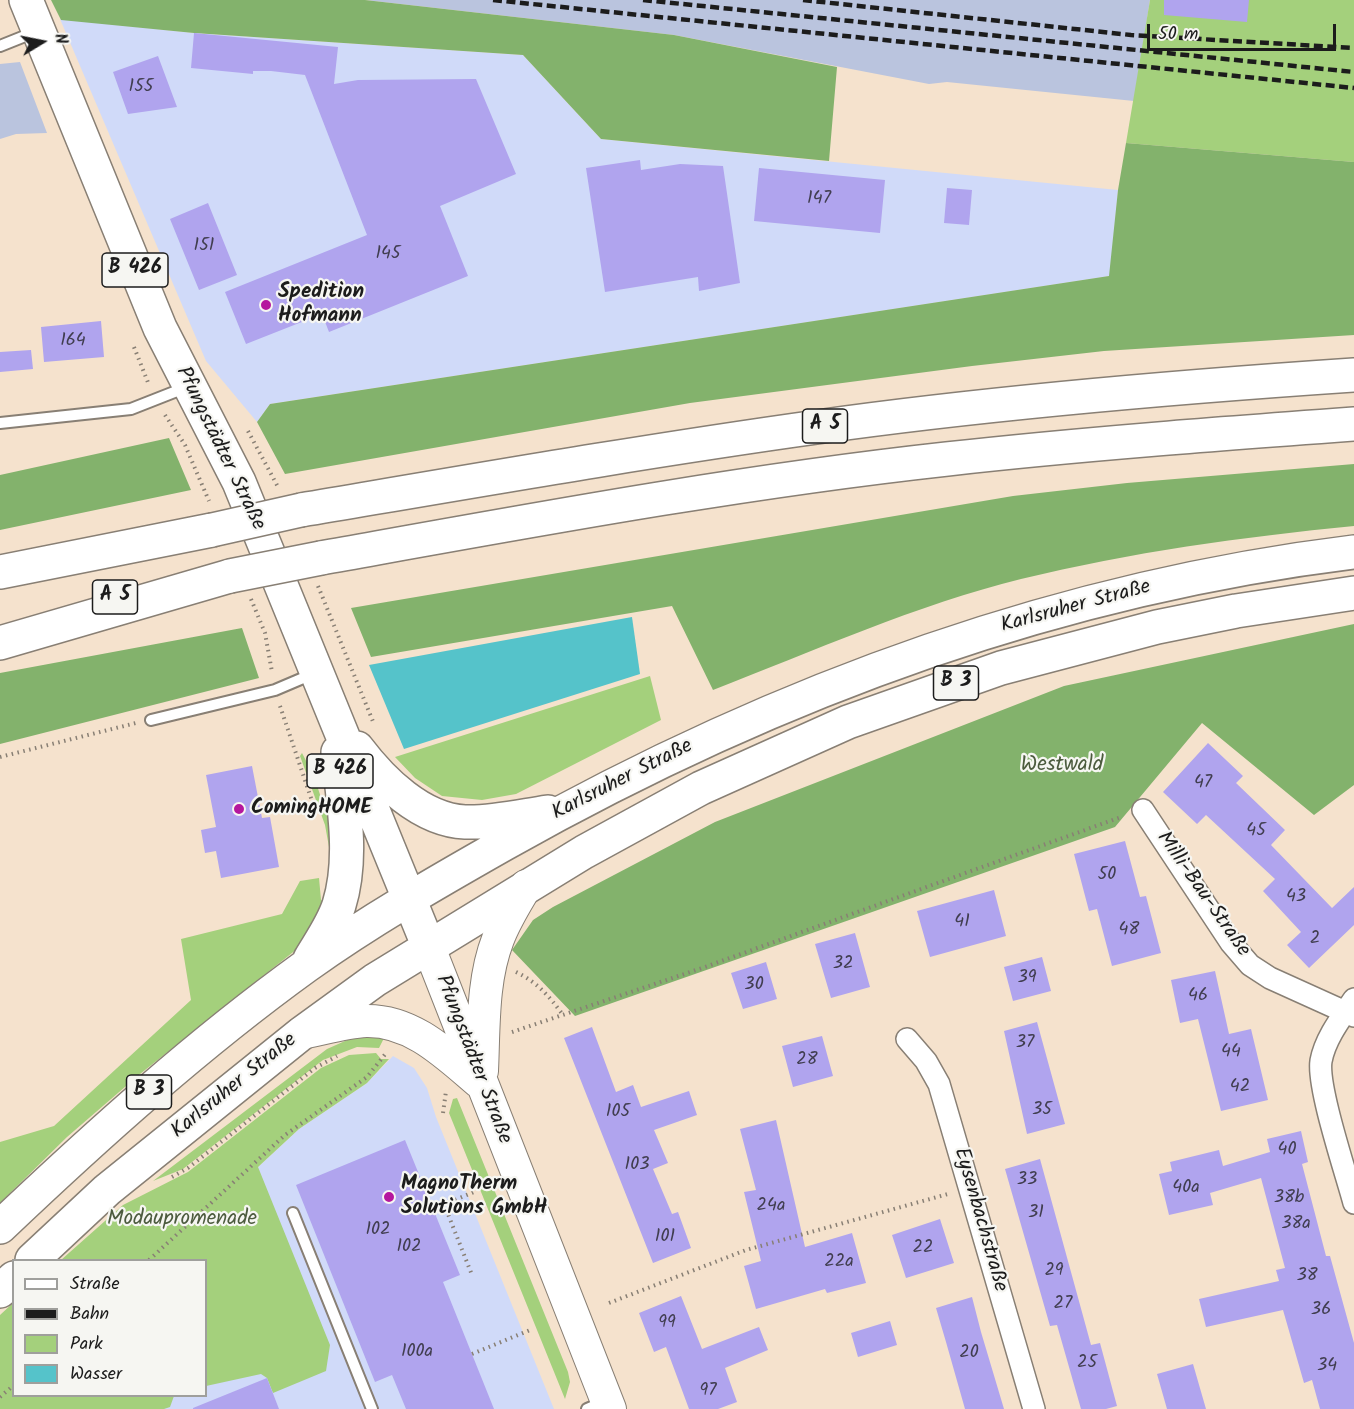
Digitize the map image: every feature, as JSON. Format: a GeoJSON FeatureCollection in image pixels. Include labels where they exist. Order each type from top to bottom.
{"type":"FeatureCollection","features":[{"type":"Feature","properties":{"kind":"main road","name":"Pfungstädter Straße"},"geometry":{"type":"LineString","coordinates":[[26,0],[132,263],[189,387],[238,482],[409,899]]}},
{"type":"Feature","properties":{"kind":"main road","name":"A 5"},"geometry":{"type":"LineString","coordinates":[[0,572],[301,510],[550,467],[830,425],[1178,387],[1354,375]]}},
{"type":"Feature","properties":{"kind":"main road","name":"A 5"},"geometry":{"type":"LineString","coordinates":[[0,619],[529,521],[859,470],[1151,439],[1354,424]]}},
{"type":"Feature","properties":{"kind":"main road","name":"Karlsruher Straße"},"geometry":{"type":"LineString","coordinates":[[0,1227],[136,1102],[306,966],[409,899],[564,810],[730,728],[856,676],[930,650],[1083,604],[1160,586],[1238,570],[1354,552]]}},
{"type":"Feature","properties":{"kind":"main road"},"geometry":{"type":"LineString","coordinates":[[0,643],[230,576]]}},
{"type":"Feature","properties":{"kind":"main road","name":"Karlsruher Straße"},"geometry":{"type":"LineString","coordinates":[[33,1259],[107,1190],[302,1033],[428,945],[641,819],[700,788],[805,740],[924,694],[1045,656],[1157,627],[1236,611],[1354,593]]}},
{"type":"Feature","properties":{"kind":"main road"},"geometry":{"type":"LineString","coordinates":[[336,720],[384,779],[414,804],[443,818],[478,821],[564,810]]}},
{"type":"Feature","properties":{"kind":"main road","name":"B 426"},"geometry":{"type":"LineString","coordinates":[[306,966],[331,923],[342,893],[347,851],[336,720]]}},
{"type":"Feature","properties":{"kind":"main road"},"geometry":{"type":"LineString","coordinates":[[482,1084],[484,1012],[492,959],[503,928],[526,886]]}},
{"type":"Feature","properties":{"kind":"main road","name":"B 426"},"geometry":{"type":"LineString","coordinates":[[409,899],[428,945]]}},
{"type":"Feature","properties":{"kind":"main road","name":"Pfungstädter Straße"},"geometry":{"type":"LineString","coordinates":[[428,945],[601,1406]]}},
{"type":"Feature","properties":{"kind":"main road"},"geometry":{"type":"LineString","coordinates":[[302,1033],[355,1022],[396,1025],[435,1045],[482,1084]]}},
{"type":"Feature","properties":{"kind":"main road"},"geometry":{"type":"LineString","coordinates":[[0,1291],[12,1280]]}},
{"type":"Feature","properties":{"kind":"street","name":"Milli-Bau-Straße"},"geometry":{"type":"LineString","coordinates":[[1143,810],[1231,943],[1250,965],[1270,978],[1351,1010],[1327,1043],[1321,1063],[1321,1074],[1354,1203]]}},
{"type":"Feature","properties":{"kind":"street","name":"Eysenbachstraße"},"geometry":{"type":"LineString","coordinates":[[907,1039],[926,1061],[939,1084],[1034,1409]]}},
{"type":"Feature","properties":{"kind":"lane"},"geometry":{"type":"LineString","coordinates":[[0,46],[38,31]]}},
{"type":"Feature","properties":{"kind":"lane"},"geometry":{"type":"LineString","coordinates":[[0,423],[131,409],[189,387]]}},
{"type":"Feature","properties":{"kind":"lane"},"geometry":{"type":"LineString","coordinates":[[151,720],[275,690],[317,672]]}},
{"type":"Feature","properties":{"kind":"lane"},"geometry":{"type":"LineString","coordinates":[[293,1213],[372,1409]]}},
{"type":"Feature","properties":{"kind":"path"},"geometry":{"type":"LineString","coordinates":[[275,690],[285,729],[316,815]]}},
{"type":"Feature","properties":{"kind":"path"},"geometry":{"type":"LineString","coordinates":[[0,757],[151,720]]}},
{"type":"Feature","properties":{"kind":"path"},"geometry":{"type":"LineString","coordinates":[[510,1033],[702,968],[1143,810]]}},
{"type":"Feature","properties":{"kind":"path"},"geometry":{"type":"LineString","coordinates":[[506,967],[532,980],[548,994],[563,1015]]}},
{"type":"Feature","properties":{"kind":"path"},"geometry":{"type":"LineString","coordinates":[[150,1259],[285,1135],[367,1077],[388,1051],[380,1050]]}},
{"type":"Feature","properties":{"kind":"path"},"geometry":{"type":"LineString","coordinates":[[165,1180],[189,1168],[315,1068],[343,1054]]}},
{"type":"Feature","properties":{"kind":"path"},"geometry":{"type":"LineString","coordinates":[[609,1303],[746,1250],[969,1188]]}},
{"type":"Feature","properties":{"kind":"path"},"geometry":{"type":"LineString","coordinates":[[433,1209],[474,1192]]}},
{"type":"Feature","properties":{"kind":"path"},"geometry":{"type":"LineString","coordinates":[[444,1204],[472,1275]]}},
{"type":"Feature","properties":{"kind":"path"},"geometry":{"type":"LineString","coordinates":[[472,1354],[530,1330]]}},
{"type":"Feature","properties":{"kind":"path"},"geometry":{"type":"LineString","coordinates":[[0,1397],[12,1387]]}},
{"type":"Feature","properties":{"kind":"shaded area"},"geometry":{"type":"Polygon","coordinates":[[[365,0],[1150,0],[1134,101],[947,82],[929,84],[674,35],[365,0]]]}},
{"type":"Feature","properties":{"kind":"shaded area"},"geometry":{"type":"Polygon","coordinates":[[[60,19],[194,33],[523,55],[601,139],[1118,190],[1110,276],[270,404],[257,422],[206,361],[60,19]]]}},
{"type":"Feature","properties":{"kind":"shaded area"},"geometry":{"type":"Polygon","coordinates":[[[20,62],[47,133],[16,134],[0,139],[0,64],[20,62]]]}},
{"type":"Feature","properties":{"kind":"shaded area"},"geometry":{"type":"Polygon","coordinates":[[[393,1056],[414,1068],[427,1088],[436,1117],[554,1409],[33,1409],[47,1397],[207,1397],[207,1259],[258,1167],[299,1129],[367,1083],[393,1056]]]}},
{"type":"Feature","properties":{"kind":"green space"},"geometry":{"type":"Polygon","coordinates":[[[51,0],[365,0],[674,35],[837,67],[829,161],[601,139],[523,55],[194,33],[61,20],[51,0]]]}},
{"type":"Feature","properties":{"kind":"green space"},"geometry":{"type":"Polygon","coordinates":[[[1150,0],[1354,0],[1354,162],[1126,143],[1150,0]]]}},
{"type":"Feature","properties":{"kind":"green space"},"geometry":{"type":"Polygon","coordinates":[[[1126,143],[1354,162],[1354,335],[1104,351],[972,366],[690,403],[285,474],[257,422],[270,404],[1109,276],[1118,190],[1126,143]]]}},
{"type":"Feature","properties":{"kind":"green space"},"geometry":{"type":"Polygon","coordinates":[[[169,438],[191,490],[0,530],[0,475],[169,438]]]}},
{"type":"Feature","properties":{"kind":"green space"},"geometry":{"type":"Polygon","coordinates":[[[1354,464],[1354,526],[1187,546],[1062,569],[1021,579],[982,589],[905,615],[713,690],[672,606],[371,657],[351,608],[1013,496],[1127,483],[1354,464]]]}},
{"type":"Feature","properties":{"kind":"green space","name":"Westwald"},"geometry":{"type":"Polygon","coordinates":[[[1354,624],[1354,785],[1314,815],[1202,723],[1115,827],[575,1016],[512,950],[533,920],[553,907],[715,822],[1064,686],[1354,624]]]}},
{"type":"Feature","properties":{"kind":"green space"},"geometry":{"type":"Polygon","coordinates":[[[242,628],[259,678],[0,744],[0,673],[242,628]]]}},
{"type":"Feature","properties":{"kind":"green space"},"geometry":{"type":"Polygon","coordinates":[[[650,676],[661,720],[516,794],[482,800],[442,796],[415,778],[395,757],[650,676]]]}},
{"type":"Feature","properties":{"kind":"green space"},"geometry":{"type":"Polygon","coordinates":[[[302,753],[314,776],[333,835],[330,873],[325,825],[300,756],[302,753]]]}},
{"type":"Feature","properties":{"kind":"green space"},"geometry":{"type":"Polygon","coordinates":[[[319,878],[321,900],[327,904],[307,941],[140,1074],[67,1137],[0,1203],[0,1142],[54,1126],[191,1000],[181,939],[282,914],[300,881],[319,878]]]}},
{"type":"Feature","properties":{"kind":"green space"},"geometry":{"type":"Polygon","coordinates":[[[386,1034],[379,1048],[357,1047],[323,1060],[183,1169],[153,1181],[327,1049],[354,1037],[386,1034]]]}},
{"type":"Feature","properties":{"kind":"green space","name":"Modaupromenade"},"geometry":{"type":"Polygon","coordinates":[[[376,1053],[381,1059],[389,1059],[367,1083],[299,1129],[258,1167],[330,1345],[326,1371],[273,1393],[267,1378],[261,1374],[207,1386],[207,1259],[62,1259],[123,1205],[188,1172],[321,1068],[349,1055],[376,1053]]]}},
{"type":"Feature","properties":{"kind":"green space"},"geometry":{"type":"Polygon","coordinates":[[[457,1098],[568,1372],[570,1382],[565,1399],[449,1113],[453,1099],[457,1098]]]}},
{"type":"Feature","properties":{"kind":"green space"},"geometry":{"type":"Polygon","coordinates":[[[12,1304],[12,1397],[174,1397],[170,1407],[164,1409],[0,1409],[0,1315],[12,1304]]]}},
{"type":"Feature","properties":{"kind":"water"},"geometry":{"type":"Polygon","coordinates":[[[632,617],[640,674],[404,749],[369,665],[632,617]]]}},
{"type":"Feature","properties":{"kind":"building"},"geometry":{"type":"Polygon","coordinates":[[[1164,0],[1249,0],[1247,22],[1164,15],[1164,0]]]}},
{"type":"Feature","properties":{"kind":"building"},"geometry":{"type":"Polygon","coordinates":[[[194,33],[338,47],[334,84],[358,80],[476,79],[516,174],[440,206],[468,276],[329,332],[322,314],[246,344],[225,292],[367,235],[305,75],[271,71],[253,71],[253,74],[191,68],[194,33]]]}},
{"type":"Feature","properties":{"kind":"building"},"geometry":{"type":"Polygon","coordinates":[[[158,56],[177,107],[128,114],[113,72],[158,56]]]}},
{"type":"Feature","properties":{"kind":"building"},"geometry":{"type":"Polygon","coordinates":[[[640,160],[641,170],[680,164],[723,166],[740,283],[699,291],[698,277],[605,292],[586,168],[640,160]]]}},
{"type":"Feature","properties":{"kind":"building"},"geometry":{"type":"Polygon","coordinates":[[[759,168],[885,180],[880,233],[754,221],[759,168]]]}},
{"type":"Feature","properties":{"kind":"building"},"geometry":{"type":"Polygon","coordinates":[[[947,188],[972,190],[969,225],[944,223],[947,188]]]}},
{"type":"Feature","properties":{"kind":"building"},"geometry":{"type":"Polygon","coordinates":[[[208,203],[237,275],[199,290],[170,219],[208,203]]]}},
{"type":"Feature","properties":{"kind":"building"},"geometry":{"type":"Polygon","coordinates":[[[101,321],[104,357],[44,362],[41,327],[101,321]]]}},
{"type":"Feature","properties":{"kind":"building"},"geometry":{"type":"Polygon","coordinates":[[[31,350],[33,369],[0,372],[0,352],[31,350]]]}},
{"type":"Feature","properties":{"kind":"building"},"geometry":{"type":"Polygon","coordinates":[[[1208,743],[1243,776],[1236,783],[1285,830],[1271,845],[1332,908],[1354,887],[1354,925],[1309,968],[1287,945],[1301,932],[1263,891],[1275,879],[1206,815],[1197,824],[1163,792],[1208,743]]]}},
{"type":"Feature","properties":{"kind":"building"},"geometry":{"type":"Polygon","coordinates":[[[252,766],[262,818],[270,817],[279,867],[221,878],[216,851],[205,853],[201,830],[216,827],[206,775],[252,766]]]}},
{"type":"Feature","properties":{"kind":"building"},"geometry":{"type":"Polygon","coordinates":[[[1125,841],[1140,897],[1146,896],[1161,953],[1112,966],[1097,909],[1089,911],[1074,854],[1125,841]]]}},
{"type":"Feature","properties":{"kind":"building"},"geometry":{"type":"Polygon","coordinates":[[[994,890],[1006,936],[930,957],[917,911],[994,890]]]}},
{"type":"Feature","properties":{"kind":"building"},"geometry":{"type":"Polygon","coordinates":[[[855,933],[870,987],[831,998],[815,944],[855,933]]]}},
{"type":"Feature","properties":{"kind":"building"},"geometry":{"type":"Polygon","coordinates":[[[1042,957],[1051,991],[1013,1001],[1004,967],[1042,957]]]}},
{"type":"Feature","properties":{"kind":"building"},"geometry":{"type":"Polygon","coordinates":[[[766,962],[777,999],[743,1009],[731,973],[766,962]]]}},
{"type":"Feature","properties":{"kind":"building"},"geometry":{"type":"Polygon","coordinates":[[[1215,971],[1229,1034],[1251,1029],[1268,1100],[1221,1111],[1198,1019],[1180,1023],[1171,980],[1215,971]]]}},
{"type":"Feature","properties":{"kind":"building"},"geometry":{"type":"Polygon","coordinates":[[[1037,1022],[1065,1124],[1027,1134],[1004,1031],[1037,1022]]]}},
{"type":"Feature","properties":{"kind":"building"},"geometry":{"type":"Polygon","coordinates":[[[592,1027],[616,1092],[633,1085],[641,1107],[689,1091],[697,1115],[654,1130],[668,1163],[653,1169],[672,1214],[678,1212],[691,1248],[653,1263],[564,1038],[592,1027]]]}},
{"type":"Feature","properties":{"kind":"building"},"geometry":{"type":"Polygon","coordinates":[[[822,1036],[833,1076],[793,1087],[782,1046],[822,1036]]]}},
{"type":"Feature","properties":{"kind":"building"},"geometry":{"type":"Polygon","coordinates":[[[776,1120],[805,1247],[852,1233],[866,1283],[827,1293],[825,1289],[756,1309],[744,1266],[761,1261],[744,1192],[756,1190],[740,1129],[776,1120]]]}},
{"type":"Feature","properties":{"kind":"building"},"geometry":{"type":"Polygon","coordinates":[[[1301,1131],[1308,1162],[1302,1164],[1326,1256],[1330,1256],[1354,1343],[1354,1409],[1320,1409],[1312,1380],[1304,1383],[1283,1310],[1206,1327],[1199,1299],[1279,1281],[1276,1270],[1285,1268],[1261,1178],[1210,1193],[1213,1205],[1169,1215],[1159,1174],[1172,1171],[1170,1162],[1219,1150],[1223,1166],[1270,1152],[1267,1139],[1301,1131]]]}},
{"type":"Feature","properties":{"kind":"building"},"geometry":{"type":"Polygon","coordinates":[[[405,1140],[460,1275],[443,1282],[494,1409],[406,1409],[392,1375],[375,1382],[296,1185],[405,1140]]]}},
{"type":"Feature","properties":{"kind":"building"},"geometry":{"type":"Polygon","coordinates":[[[1040,1159],[1091,1345],[1100,1343],[1117,1406],[1106,1409],[1081,1409],[1057,1325],[1050,1326],[1005,1169],[1040,1159]]]}},
{"type":"Feature","properties":{"kind":"building"},"geometry":{"type":"Polygon","coordinates":[[[940,1219],[954,1263],[906,1278],[892,1235],[940,1219]]]}},
{"type":"Feature","properties":{"kind":"building"},"geometry":{"type":"Polygon","coordinates":[[[681,1296],[702,1349],[759,1327],[768,1350],[725,1368],[737,1402],[718,1409],[689,1409],[666,1347],[654,1352],[639,1313],[681,1296]]]}},
{"type":"Feature","properties":{"kind":"building"},"geometry":{"type":"Polygon","coordinates":[[[972,1297],[1004,1409],[965,1409],[936,1308],[972,1297]]]}},
{"type":"Feature","properties":{"kind":"building"},"geometry":{"type":"Polygon","coordinates":[[[890,1321],[897,1345],[858,1357],[851,1333],[890,1321]]]}},
{"type":"Feature","properties":{"kind":"building"},"geometry":{"type":"Polygon","coordinates":[[[1193,1364],[1206,1409],[1167,1409],[1157,1374],[1193,1364]]]}},
{"type":"Feature","properties":{"kind":"building"},"geometry":{"type":"Polygon","coordinates":[[[267,1378],[279,1409],[193,1409],[193,1408],[267,1378]]]}},
{"type":"Feature","properties":{"kind":"railway"},"geometry":{"type":"LineString","coordinates":[[493,0],[1354,88]]}},
{"type":"Feature","properties":{"kind":"railway"},"geometry":{"type":"LineString","coordinates":[[643,0],[1354,72]]}},
{"type":"Feature","properties":{"kind":"railway"},"geometry":{"type":"LineString","coordinates":[[803,0],[1131,35],[1354,48]]}},
{"type":"Feature","properties":{"kind":"place","name":"Spedition Hofmann"},"geometry":{"type":"Point","coordinates":[266,305]}},
{"type":"Feature","properties":{"kind":"place","name":"ComingHOME"},"geometry":{"type":"Point","coordinates":[239,809]}},
{"type":"Feature","properties":{"kind":"place","name":"MagnoTherm Solutions GmbH"},"geometry":{"type":"Point","coordinates":[389,1197]}}]}
